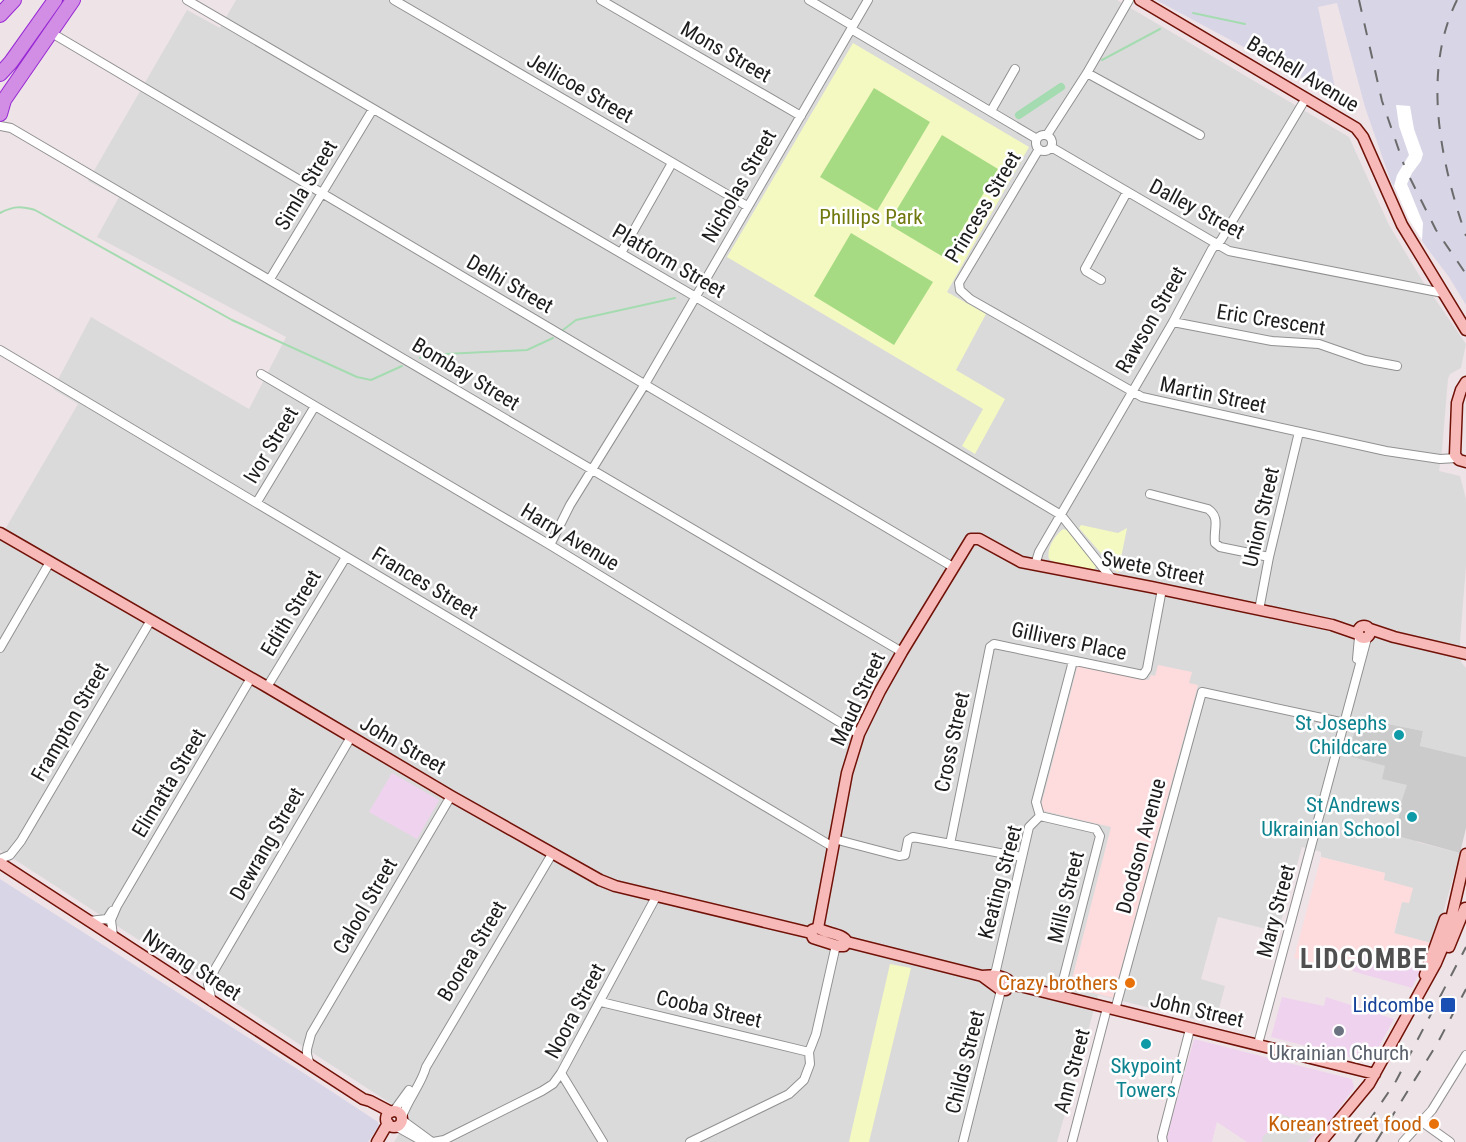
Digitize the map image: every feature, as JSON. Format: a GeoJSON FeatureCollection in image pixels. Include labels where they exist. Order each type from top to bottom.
{"type":"FeatureCollection","features":[{"type":"Feature","properties":{"kind":"highway"},"geometry":{"type":"LineString","coordinates":[[0,15],[14,0]]}},
{"type":"Feature","properties":{"kind":"highway"},"geometry":{"type":"LineString","coordinates":[[0,74],[56,0]]}},
{"type":"Feature","properties":{"kind":"highway"},"geometry":{"type":"LineString","coordinates":[[1,108],[73,0]]}},
{"type":"Feature","properties":{"kind":"street","name":"Platform Street"},"geometry":{"type":"LineString","coordinates":[[187,0],[621,253],[1060,515],[1112,579]]}},
{"type":"Feature","properties":{"kind":"street","name":"Jellicoe Street"},"geometry":{"type":"LineString","coordinates":[[394,0],[747,206]]}},
{"type":"Feature","properties":{"kind":"street","name":"Mons Street"},"geometry":{"type":"LineString","coordinates":[[601,0],[801,116]]}},
{"type":"Feature","properties":{"kind":"street"},"geometry":{"type":"LineString","coordinates":[[809,0],[1037,139]]}},
{"type":"Feature","properties":{"kind":"street","name":"Nicholas Street"},"geometry":{"type":"LineString","coordinates":[[550,545],[570,505],[645,384],[868,0]]}},
{"type":"Feature","properties":{"kind":"street"},"geometry":{"type":"LineString","coordinates":[[1047,135],[1087,73],[1129,0]]}},
{"type":"Feature","properties":{"kind":"street","name":"Bachell Avenue"},"geometry":{"type":"LineString","coordinates":[[1140,0],[1351,124],[1363,137],[1395,212],[1466,330]]}},
{"type":"Feature","properties":{"kind":"street","name":"Delhi Street"},"geometry":{"type":"LineString","coordinates":[[50,32],[953,567]]}},
{"type":"Feature","properties":{"kind":"street"},"geometry":{"type":"LineString","coordinates":[[991,111],[1015,69]]}},
{"type":"Feature","properties":{"kind":"street"},"geometry":{"type":"LineString","coordinates":[[1087,73],[1200,135]]}},
{"type":"Feature","properties":{"kind":"street","name":"Rawson Street"},"geometry":{"type":"LineString","coordinates":[[1035,565],[1039,552],[1130,392],[1173,322],[1212,249],[1217,245],[1306,98]]}},
{"type":"Feature","properties":{"kind":"street","name":"Bombay Street"},"geometry":{"type":"LineString","coordinates":[[1,108],[11,128]]}},
{"type":"Feature","properties":{"kind":"street","name":"Simla Street"},"geometry":{"type":"LineString","coordinates":[[270,279],[373,109]]}},
{"type":"Feature","properties":{"kind":"street","name":"Bombay Street"},"geometry":{"type":"LineString","coordinates":[[0,126],[11,128],[270,279],[902,652]]}},
{"type":"Feature","properties":{"kind":"street"},"geometry":{"type":"LineString","coordinates":[[1041,135],[1047,135],[1052,140],[1051,147],[1045,151],[1039,149],[1036,144],[1037,139],[1041,135]]}},
{"type":"Feature","properties":{"kind":"street","name":"Dalley Street"},"geometry":{"type":"LineString","coordinates":[[1051,147],[1229,251],[1443,293]]}},
{"type":"Feature","properties":{"kind":"street","name":"Princess Street"},"geometry":{"type":"LineString","coordinates":[[959,283],[1039,149]]}},
{"type":"Feature","properties":{"kind":"street"},"geometry":{"type":"LineString","coordinates":[[621,253],[672,163]]}},
{"type":"Feature","properties":{"kind":"street"},"geometry":{"type":"LineString","coordinates":[[1101,280],[1085,269],[1127,192]]}},
{"type":"Feature","properties":{"kind":"street","name":"Martin Street"},"geometry":{"type":"LineString","coordinates":[[959,283],[960,290],[970,299],[1142,398],[1397,452],[1463,462]]}},
{"type":"Feature","properties":{"kind":"street","name":"Bachell Avenue"},"geometry":{"type":"LineString","coordinates":[[1457,314],[1466,324]]}},
{"type":"Feature","properties":{"kind":"street","name":"Eric Crescent"},"geometry":{"type":"LineString","coordinates":[[1173,322],[1272,341],[1319,344],[1365,360],[1397,366]]}},
{"type":"Feature","properties":{"kind":"street","name":"Frances Street"},"geometry":{"type":"LineString","coordinates":[[0,350],[346,557],[833,843],[902,856],[906,854],[910,837],[950,844]]}},
{"type":"Feature","properties":{"kind":"street","name":"Harry Avenue"},"geometry":{"type":"LineString","coordinates":[[261,374],[550,545],[859,734]]}},
{"type":"Feature","properties":{"kind":"street"},"geometry":{"type":"LineString","coordinates":[[1463,462],[1455,452],[1462,445],[1455,438],[1456,416],[1464,384]]}},
{"type":"Feature","properties":{"kind":"street","name":"Ivor Street"},"geometry":{"type":"LineString","coordinates":[[257,502],[315,406]]}},
{"type":"Feature","properties":{"kind":"street","name":"Union Street"},"geometry":{"type":"LineString","coordinates":[[1259,610],[1269,557],[1299,432]]}},
{"type":"Feature","properties":{"kind":"street"},"geometry":{"type":"LineString","coordinates":[[1150,494],[1208,509],[1214,513],[1215,543],[1220,547],[1269,557]]}},
{"type":"Feature","properties":{"kind":"street","name":"John Street"},"geometry":{"type":"LineString","coordinates":[[0,533],[451,796],[600,880],[814,930],[813,938],[1020,986],[1375,1074]]}},
{"type":"Feature","properties":{"kind":"street","name":"Maud Street"},"geometry":{"type":"LineString","coordinates":[[814,930],[850,759],[859,734],[902,652],[971,539]]}},
{"type":"Feature","properties":{"kind":"street","name":"Swete Street"},"geometry":{"type":"LineString","coordinates":[[971,539],[979,539],[1021,562],[1162,589],[1332,625],[1364,634],[1466,650]]}},
{"type":"Feature","properties":{"kind":"street","name":"Edith Street"},"geometry":{"type":"LineString","coordinates":[[267,687],[346,557]]}},
{"type":"Feature","properties":{"kind":"street"},"geometry":{"type":"LineString","coordinates":[[0,648],[50,562]]}},
{"type":"Feature","properties":{"kind":"street","name":"Gillivers Place"},"geometry":{"type":"LineString","coordinates":[[990,647],[994,644],[1143,675],[1162,589]]}},
{"type":"Feature","properties":{"kind":"street","name":"Frampton Street"},"geometry":{"type":"LineString","coordinates":[[0,861],[10,855],[21,841],[151,620]]}},
{"type":"Feature","properties":{"kind":"street","name":"Mary Street"},"geometry":{"type":"LineString","coordinates":[[1258,1044],[1345,723],[1364,634]]}},
{"type":"Feature","properties":{"kind":"street","name":"Cross Street"},"geometry":{"type":"LineString","coordinates":[[950,844],[990,647]]}},
{"type":"Feature","properties":{"kind":"street","name":"Keating Street"},"geometry":{"type":"LineString","coordinates":[[997,982],[996,970],[1029,827],[1040,816],[1036,802],[1073,661]]}},
{"type":"Feature","properties":{"kind":"street","name":"Elimatta Street"},"geometry":{"type":"LineString","coordinates":[[89,921],[107,919],[117,906],[252,678]]}},
{"type":"Feature","properties":{"kind":"street","name":"Doodson Avenue"},"geometry":{"type":"LineString","coordinates":[[1111,1009],[1202,692],[1345,723]]}},
{"type":"Feature","properties":{"kind":"street","name":"Dewrang Street"},"geometry":{"type":"LineString","coordinates":[[212,1002],[208,984],[215,969],[351,737]]}},
{"type":"Feature","properties":{"kind":"street","name":"Calool Street"},"geometry":{"type":"LineString","coordinates":[[310,1065],[306,1046],[311,1035],[451,796]]}},
{"type":"Feature","properties":{"kind":"street","name":"Mills Street"},"geometry":{"type":"LineString","coordinates":[[1040,816],[1096,829],[1100,836],[1059,996]]}},
{"type":"Feature","properties":{"kind":"street","name":"Frampton Street"},"geometry":{"type":"LineString","coordinates":[[17,874],[14,858],[21,841]]}},
{"type":"Feature","properties":{"kind":"street"},"geometry":{"type":"LineString","coordinates":[[950,844],[1022,857]]}},
{"type":"Feature","properties":{"kind":"street","name":"Boorea Street"},"geometry":{"type":"LineString","coordinates":[[385,1142],[400,1105],[419,1074],[426,1067],[552,854]]}},
{"type":"Feature","properties":{"kind":"street"},"geometry":{"type":"LineString","coordinates":[[1321,1142],[1360,1097],[1375,1074],[1436,963],[1448,932],[1466,854]]}},
{"type":"Feature","properties":{"kind":"street","name":"Nyrang Street"},"geometry":{"type":"LineString","coordinates":[[0,861],[363,1099],[366,1105],[432,1142],[444,1140],[542,1091],[553,1084],[561,1073]]}},
{"type":"Feature","properties":{"kind":"street"},"geometry":{"type":"LineString","coordinates":[[1423,984],[1433,949],[1460,876]]}},
{"type":"Feature","properties":{"kind":"street","name":"Noora Street"},"geometry":{"type":"LineString","coordinates":[[603,1142],[561,1073],[657,895]]}},
{"type":"Feature","properties":{"kind":"street","name":"Elimatta Street"},"geometry":{"type":"LineString","coordinates":[[113,936],[111,920],[117,906]]}},
{"type":"Feature","properties":{"kind":"street"},"geometry":{"type":"LineString","coordinates":[[1419,995],[1443,937],[1454,927],[1465,907]]}},
{"type":"Feature","properties":{"kind":"street"},"geometry":{"type":"LineString","coordinates":[[1419,995],[1432,979],[1442,961],[1465,907]]}},
{"type":"Feature","properties":{"kind":"street"},"geometry":{"type":"LineString","coordinates":[[690,1142],[794,1090],[804,1080],[810,1064],[809,1052],[841,944]]}},
{"type":"Feature","properties":{"kind":"street","name":"Dewrang Street"},"geometry":{"type":"LineString","coordinates":[[185,984],[205,982],[215,969]]}},
{"type":"Feature","properties":{"kind":"street","name":"Childs Street"},"geometry":{"type":"LineString","coordinates":[[963,1142],[997,982]]}},
{"type":"Feature","properties":{"kind":"street","name":"Cooba Street"},"geometry":{"type":"LineString","coordinates":[[601,1002],[809,1052]]}},
{"type":"Feature","properties":{"kind":"street","name":"Ann Street"},"geometry":{"type":"LineString","coordinates":[[1072,1142],[1111,1009]]}},
{"type":"Feature","properties":{"kind":"street"},"geometry":{"type":"LineString","coordinates":[[1163,1142],[1162,1137],[1190,1029]]}},
{"type":"Feature","properties":{"kind":"street"},"geometry":{"type":"LineString","coordinates":[[284,1049],[303,1045],[311,1035]]}},
{"type":"Feature","properties":{"kind":"street"},"geometry":{"type":"LineString","coordinates":[[1403,1142],[1432,1110],[1466,1054]]}},
{"type":"Feature","properties":{"kind":"street","name":"Boorea Street"},"geometry":{"type":"LineString","coordinates":[[377,1142],[394,1120]]}},
{"type":"Feature","properties":{"kind":"street","name":"Nyrang Street"},"geometry":{"type":"LineString","coordinates":[[394,1120],[424,1142]]}},
{"type":"Feature","properties":{"kind":"street"},"geometry":{"type":"LineString","coordinates":[[1422,1122],[1450,1142]]}},
{"type":"Feature","properties":{"kind":"shaded area"},"geometry":{"type":"Polygon","coordinates":[[[236,0],[1117,0],[1349,137],[1389,225],[1422,280],[1466,344],[1461,368],[1450,374],[1448,379],[1439,471],[1460,476],[1466,499],[1466,566],[1460,641],[1461,662],[1466,668],[1466,757],[1420,746],[1423,731],[1359,718],[1348,756],[1385,766],[1408,784],[1400,812],[1417,842],[1460,853],[1443,913],[1431,943],[1394,934],[1402,901],[1383,880],[1385,873],[1321,857],[1321,852],[1302,847],[1278,932],[1218,917],[1201,979],[1225,986],[1215,1024],[1098,995],[1057,1142],[394,1142],[410,1116],[0,850],[0,538],[78,404],[53,389],[91,317],[249,409],[286,337],[97,237],[119,197],[88,181],[187,10],[220,28],[236,0]]]}},
{"type":"Feature","properties":{"kind":"shaded area"},"geometry":{"type":"Polygon","coordinates":[[[1156,0],[1466,0],[1466,305],[1449,277],[1424,244],[1391,182],[1365,107],[1337,3],[1318,7],[1337,97],[1156,0]]]}},
{"type":"Feature","properties":{"kind":"shaded area"},"geometry":{"type":"Polygon","coordinates":[[[1158,665],[1192,672],[1189,683],[1198,685],[1113,998],[1070,987],[1111,827],[1044,811],[1041,806],[1077,668],[1079,666],[1149,680],[1151,675],[1155,676],[1158,665]]]}},
{"type":"Feature","properties":{"kind":"shaded area"},"geometry":{"type":"Polygon","coordinates":[[[1358,718],[1423,731],[1420,746],[1466,757],[1466,828],[1460,853],[1394,835],[1400,813],[1398,812],[1407,785],[1382,779],[1385,766],[1348,756],[1358,718]]]}},
{"type":"Feature","properties":{"kind":"shaded area"},"geometry":{"type":"Polygon","coordinates":[[[392,773],[439,800],[417,839],[369,812],[392,773]]]}},
{"type":"Feature","properties":{"kind":"shaded area"},"geometry":{"type":"Polygon","coordinates":[[[1321,857],[1385,873],[1384,880],[1413,888],[1409,903],[1402,902],[1394,933],[1431,943],[1421,969],[1357,952],[1352,971],[1294,958],[1321,857]]]}},
{"type":"Feature","properties":{"kind":"shaded area"},"geometry":{"type":"Polygon","coordinates":[[[0,879],[302,1072],[378,1122],[379,1126],[368,1142],[0,1142],[0,879]]]}},
{"type":"Feature","properties":{"kind":"shaded area"},"geometry":{"type":"Polygon","coordinates":[[[1357,952],[1421,969],[1412,988],[1352,971],[1357,952]]]}},
{"type":"Feature","properties":{"kind":"shaded area"},"geometry":{"type":"Polygon","coordinates":[[[1282,997],[1324,1006],[1326,997],[1394,1019],[1371,1061],[1368,1062],[1271,1037],[1282,997]]]}},
{"type":"Feature","properties":{"kind":"shaded area"},"geometry":{"type":"Polygon","coordinates":[[[1194,1039],[1352,1079],[1354,1088],[1333,1117],[1309,1142],[1247,1142],[1217,1122],[1212,1142],[1168,1142],[1166,1138],[1194,1039]]]}},
{"type":"Feature","properties":{"kind":"shaded area"},"geometry":{"type":"Polygon","coordinates":[[[1278,1114],[1323,1126],[1307,1142],[1262,1142],[1263,1136],[1276,1127],[1278,1114]]]}},
{"type":"Feature","properties":{"kind":"green space","name":"Phillips Park"},"geometry":{"type":"Polygon","coordinates":[[[853,43],[1029,147],[947,292],[986,314],[956,370],[1005,399],[975,454],[962,446],[983,409],[727,257],[853,43]]]}},
{"type":"Feature","properties":{"kind":"green space"},"geometry":{"type":"Polygon","coordinates":[[[874,88],[930,122],[877,211],[820,177],[874,88]]]}},
{"type":"Feature","properties":{"kind":"green space"},"geometry":{"type":"Polygon","coordinates":[[[942,135],[998,169],[945,258],[888,224],[942,135]]]}},
{"type":"Feature","properties":{"kind":"green space"},"geometry":{"type":"Polygon","coordinates":[[[851,233],[933,282],[894,345],[814,296],[851,233]]]}},
{"type":"Feature","properties":{"kind":"green space"},"geometry":{"type":"Polygon","coordinates":[[[1081,525],[1118,533],[1127,528],[1118,573],[1079,528],[1081,525]]]}},
{"type":"Feature","properties":{"kind":"green space"},"geometry":{"type":"Polygon","coordinates":[[[1063,529],[1067,530],[1096,566],[1095,569],[1090,571],[1056,563],[1049,559],[1052,542],[1063,529]]]}},
{"type":"Feature","properties":{"kind":"green space"},"geometry":{"type":"Polygon","coordinates":[[[890,964],[911,968],[869,1142],[849,1142],[890,964]]]}},
{"type":"Feature","properties":{"kind":"pier"},"geometry":{"type":"Polygon","coordinates":[[[1396,105],[1410,106],[1414,129],[1423,154],[1407,184],[1423,223],[1422,240],[1409,220],[1394,186],[1397,175],[1409,155],[1399,126],[1396,105]]]}},
{"type":"Feature","properties":{"kind":"waterway"},"geometry":{"type":"LineString","coordinates":[[1193,13],[1245,24]]}},
{"type":"Feature","properties":{"kind":"waterway"},"geometry":{"type":"LineString","coordinates":[[1102,60],[1160,29]]}},
{"type":"Feature","properties":{"kind":"waterway"},"geometry":{"type":"LineString","coordinates":[[1019,115],[1061,87]]}},
{"type":"Feature","properties":{"kind":"waterway"},"geometry":{"type":"LineString","coordinates":[[0,213],[17,207],[35,210],[232,320],[357,377],[371,380],[402,366]]}},
{"type":"Feature","properties":{"kind":"waterway"},"geometry":{"type":"LineString","coordinates":[[563,330],[576,320],[675,298]]}},
{"type":"Feature","properties":{"kind":"waterway"},"geometry":{"type":"LineString","coordinates":[[420,358],[425,355],[527,350],[553,338]]}},
{"type":"Feature","properties":{"kind":"railway"},"geometry":{"type":"LineString","coordinates":[[1359,0],[1382,101],[1404,165]]}},
{"type":"Feature","properties":{"kind":"railway"},"geometry":{"type":"LineString","coordinates":[[1457,0],[1446,28],[1437,88],[1439,118],[1449,179],[1466,236]]}},
{"type":"Feature","properties":{"kind":"railway"},"geometry":{"type":"LineString","coordinates":[[1410,178],[1436,230],[1466,274]]}},
{"type":"Feature","properties":{"kind":"railway"},"geometry":{"type":"LineString","coordinates":[[1355,1142],[1396,1081],[1466,947]]}},
{"type":"Feature","properties":{"kind":"railway"},"geometry":{"type":"LineString","coordinates":[[1376,1142],[1437,1044],[1466,989]]}},
{"type":"Feature","properties":{"kind":"place","name":"St Josephs Childcare"},"geometry":{"type":"Point","coordinates":[1399,735]}},
{"type":"Feature","properties":{"kind":"place","name":"St Andrews Ukrainian School"},"geometry":{"type":"Point","coordinates":[1412,817]}},
{"type":"Feature","properties":{"kind":"place","name":"Crazy brothers"},"geometry":{"type":"Point","coordinates":[1130,983]}},
{"type":"Feature","properties":{"kind":"place","name":"Lidcombe"},"geometry":{"type":"Point","coordinates":[1448,1005]}},
{"type":"Feature","properties":{"kind":"place","name":"Ukrainian Church"},"geometry":{"type":"Point","coordinates":[1339,1031]}},
{"type":"Feature","properties":{"kind":"place","name":"Skypoint Towers"},"geometry":{"type":"Point","coordinates":[1146,1044]}},
{"type":"Feature","properties":{"kind":"place","name":"Korean street food"},"geometry":{"type":"Point","coordinates":[1434,1124]}},
{"type":"Feature","properties":{"kind":"district","name":"LIDCOMBE"},"geometry":{"type":"Point","coordinates":[1364,959]}}]}
